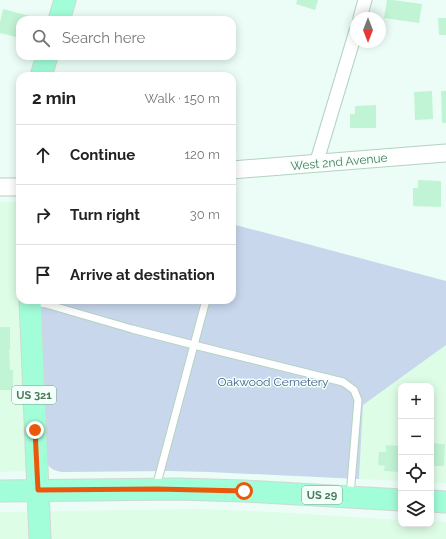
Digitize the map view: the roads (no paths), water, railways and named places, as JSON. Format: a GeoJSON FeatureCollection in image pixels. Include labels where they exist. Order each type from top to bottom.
{"type":"FeatureCollection","features":[{"type":"Feature","properties":{"kind":"main road"},"geometry":{"type":"LineString","coordinates":[[60,16],[65,0]]}},
{"type":"Feature","properties":{"kind":"main road"},"geometry":{"type":"LineString","coordinates":[[42,72],[46,60]]}},
{"type":"Feature","properties":{"kind":"main road","name":"US 321"},"geometry":{"type":"LineString","coordinates":[[30,304],[40,539]]}},
{"type":"Feature","properties":{"kind":"main road","name":"US 29"},"geometry":{"type":"LineString","coordinates":[[0,491],[156,489],[244,491],[398,500]]}},
{"type":"Feature","properties":{"kind":"main road"},"geometry":{"type":"LineString","coordinates":[[434,501],[446,502]]}},
{"type":"Feature","properties":{"kind":"street"},"geometry":{"type":"LineString","coordinates":[[362,12],[365,0]]}},
{"type":"Feature","properties":{"kind":"street"},"geometry":{"type":"LineString","coordinates":[[316,164],[351,48]]}},
{"type":"Feature","properties":{"kind":"street","name":"West 2nd Avenue"},"geometry":{"type":"LineString","coordinates":[[236,170],[446,153]]}},
{"type":"Feature","properties":{"kind":"street"},"geometry":{"type":"LineString","coordinates":[[0,188],[16,187]]}},
{"type":"Feature","properties":{"kind":"lane"},"geometry":{"type":"LineString","coordinates":[[46,304],[132,329],[343,382],[354,390],[358,400],[350,497]]}},
{"type":"Feature","properties":{"kind":"lane"},"geometry":{"type":"LineString","coordinates":[[156,489],[205,304]]}},
{"type":"Feature","properties":{"kind":"park label","name":"Oakwood Cemetery"},"geometry":{"type":"Point","coordinates":[273,382]}}]}
